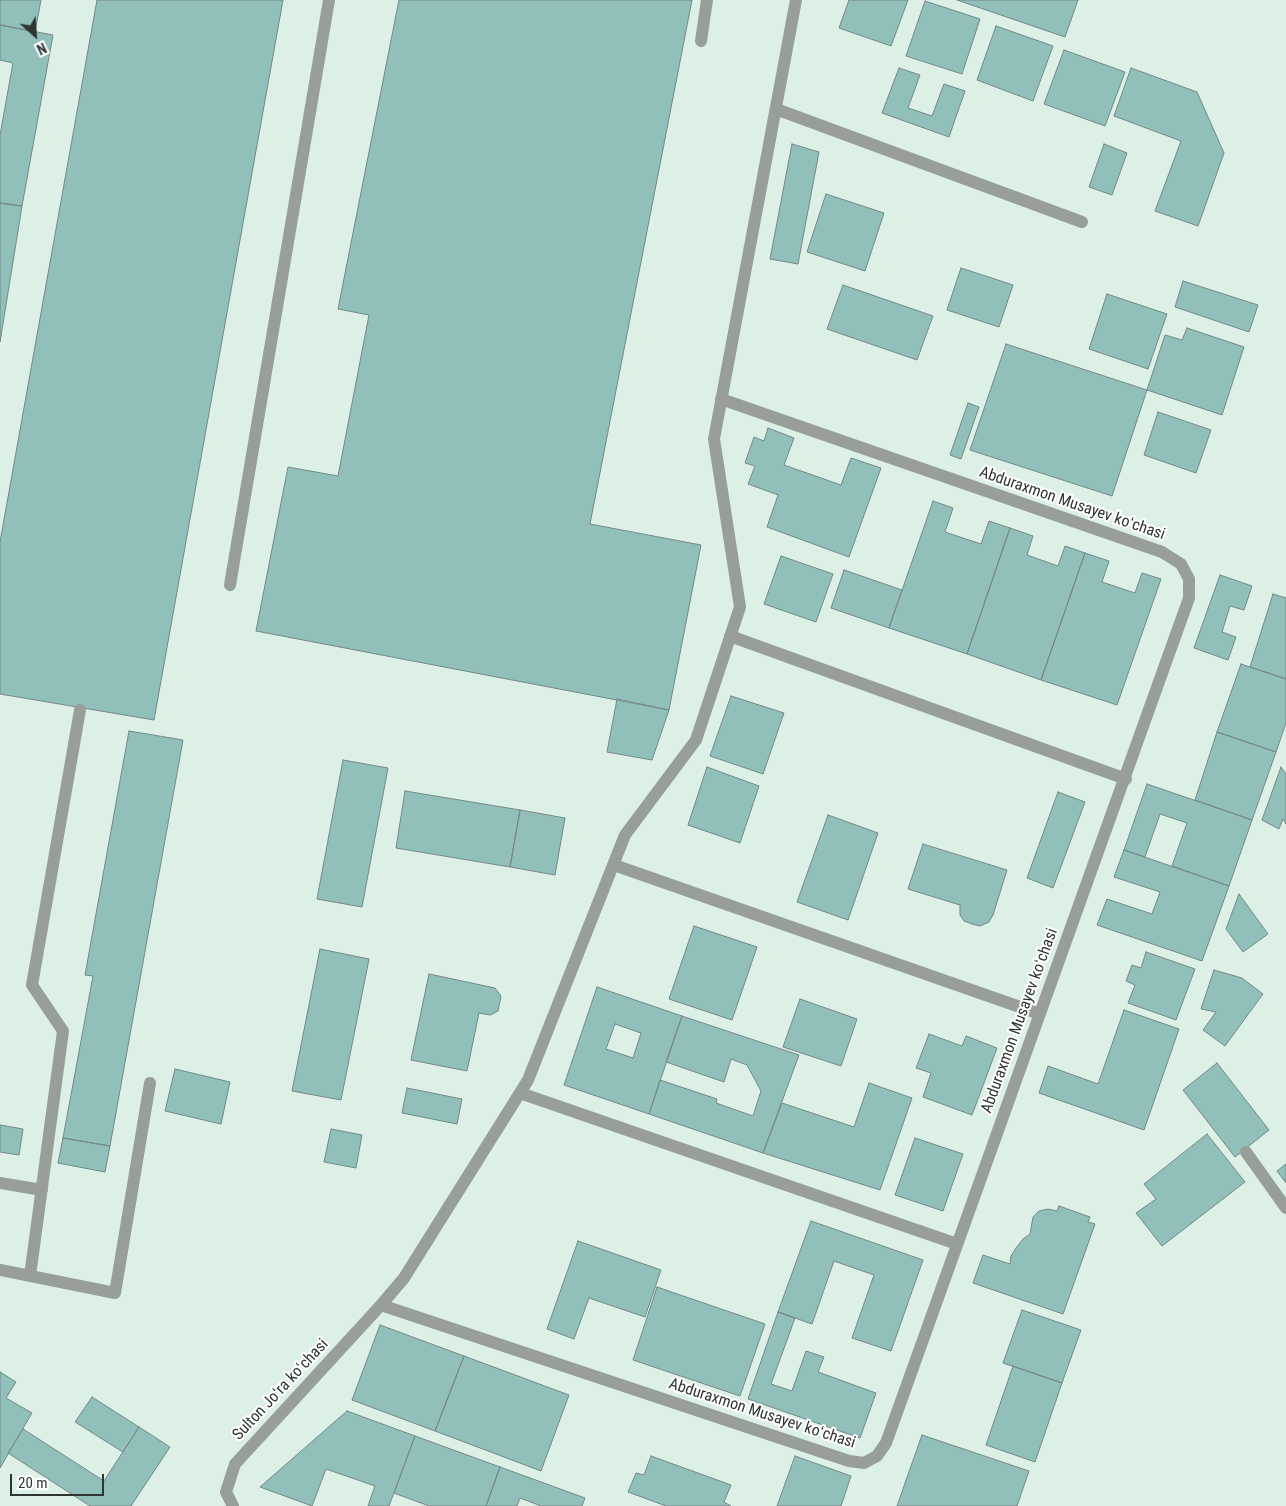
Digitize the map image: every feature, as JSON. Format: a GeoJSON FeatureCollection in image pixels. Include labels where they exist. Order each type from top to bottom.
{"type":"FeatureCollection","features":[{"type":"Feature","properties":{"kind":"street"},"geometry":{"type":"LineString","coordinates":[[230,585],[329,0]]}},
{"type":"Feature","properties":{"kind":"street"},"geometry":{"type":"LineString","coordinates":[[700,41],[707,0]]}},
{"type":"Feature","properties":{"kind":"street","name":"Sulton Joʻra koʻchasi"},"geometry":{"type":"LineString","coordinates":[[233,1506],[226,1492],[235,1464],[404,1278],[528,1080],[625,835],[696,740],[740,607],[714,439],[796,0]]}},
{"type":"Feature","properties":{"kind":"street"},"geometry":{"type":"LineString","coordinates":[[776,109],[1082,222]]}},
{"type":"Feature","properties":{"kind":"street","name":"Abduraxmon Musayev koʻchasi"},"geometry":{"type":"LineString","coordinates":[[381,1305],[849,1461],[864,1463],[877,1456],[886,1443],[1190,598],[1189,579],[1181,564],[1162,552],[721,399]]}},
{"type":"Feature","properties":{"kind":"street"},"geometry":{"type":"LineString","coordinates":[[730,636],[1126,779]]}},
{"type":"Feature","properties":{"kind":"street"},"geometry":{"type":"LineString","coordinates":[[30,1276],[63,1031],[32,985],[80,710]]}},
{"type":"Feature","properties":{"kind":"street"},"geometry":{"type":"LineString","coordinates":[[614,865],[1040,1014]]}},
{"type":"Feature","properties":{"kind":"street"},"geometry":{"type":"LineString","coordinates":[[0,1270],[114,1293],[150,1082]]}},
{"type":"Feature","properties":{"kind":"street"},"geometry":{"type":"LineString","coordinates":[[520,1093],[958,1244]]}},
{"type":"Feature","properties":{"kind":"street"},"geometry":{"type":"LineString","coordinates":[[1246,1152],[1286,1208]]}},
{"type":"Feature","properties":{"kind":"street"},"geometry":{"type":"LineString","coordinates":[[0,1183],[42,1190]]}},
{"type":"Feature","properties":{"kind":"building"},"geometry":{"type":"Polygon","coordinates":[[[0,0],[41,0],[35,32],[0,25],[0,0]]]}},
{"type":"Feature","properties":{"kind":"building"},"geometry":{"type":"Polygon","coordinates":[[[97,0],[283,0],[154,720],[0,694],[0,542],[97,0]]]}},
{"type":"Feature","properties":{"kind":"building"},"geometry":{"type":"Polygon","coordinates":[[[399,0],[692,0],[590,524],[701,545],[669,710],[256,631],[288,467],[338,476],[369,315],[338,309],[399,0]]]}},
{"type":"Feature","properties":{"kind":"building"},"geometry":{"type":"Polygon","coordinates":[[[849,0],[908,0],[891,46],[839,28],[849,0]]]}},
{"type":"Feature","properties":{"kind":"building"},"geometry":{"type":"Polygon","coordinates":[[[957,0],[1078,0],[1065,37],[957,0]]]}},
{"type":"Feature","properties":{"kind":"building"},"geometry":{"type":"Polygon","coordinates":[[[925,1],[980,19],[962,74],[906,56],[925,1]]]}},
{"type":"Feature","properties":{"kind":"building"},"geometry":{"type":"Polygon","coordinates":[[[0,25],[53,35],[22,206],[0,203],[0,135],[13,63],[0,60],[0,25]]]}},
{"type":"Feature","properties":{"kind":"building"},"geometry":{"type":"Polygon","coordinates":[[[996,26],[1053,46],[1033,101],[977,80],[996,26]]]}},
{"type":"Feature","properties":{"kind":"building"},"geometry":{"type":"Polygon","coordinates":[[[1064,50],[1125,72],[1105,126],[1044,104],[1064,50]]]}},
{"type":"Feature","properties":{"kind":"building"},"geometry":{"type":"Polygon","coordinates":[[[899,68],[920,75],[908,108],[932,116],[944,84],[965,91],[949,137],[882,113],[899,68]]]}},
{"type":"Feature","properties":{"kind":"building"},"geometry":{"type":"Polygon","coordinates":[[[1131,68],[1197,92],[1224,153],[1198,226],[1155,211],[1181,141],[1114,116],[1131,68]]]}},
{"type":"Feature","properties":{"kind":"building"},"geometry":{"type":"Polygon","coordinates":[[[792,144],[819,152],[798,264],[770,259],[792,144]]]}},
{"type":"Feature","properties":{"kind":"building"},"geometry":{"type":"Polygon","coordinates":[[[1104,144],[1127,153],[1112,195],[1089,187],[1104,144]]]}},
{"type":"Feature","properties":{"kind":"building"},"geometry":{"type":"Polygon","coordinates":[[[826,194],[884,213],[865,271],[807,252],[826,194]]]}},
{"type":"Feature","properties":{"kind":"building"},"geometry":{"type":"Polygon","coordinates":[[[0,203],[22,206],[0,342],[0,203]]]}},
{"type":"Feature","properties":{"kind":"building"},"geometry":{"type":"Polygon","coordinates":[[[961,268],[1013,285],[999,327],[947,310],[961,268]]]}},
{"type":"Feature","properties":{"kind":"building"},"geometry":{"type":"Polygon","coordinates":[[[1183,281],[1258,305],[1249,332],[1175,307],[1183,281]]]}},
{"type":"Feature","properties":{"kind":"building"},"geometry":{"type":"Polygon","coordinates":[[[843,285],[933,316],[917,360],[827,329],[843,285]]]}},
{"type":"Feature","properties":{"kind":"building"},"geometry":{"type":"Polygon","coordinates":[[[1107,294],[1167,314],[1148,369],[1089,349],[1107,294]]]}},
{"type":"Feature","properties":{"kind":"building"},"geometry":{"type":"Polygon","coordinates":[[[1187,328],[1244,347],[1222,415],[1147,390],[1165,335],[1182,340],[1187,328]]]}},
{"type":"Feature","properties":{"kind":"building"},"geometry":{"type":"Polygon","coordinates":[[[1006,344],[1147,390],[1112,496],[970,450],[1006,344]]]}},
{"type":"Feature","properties":{"kind":"building"},"geometry":{"type":"Polygon","coordinates":[[[968,403],[979,407],[961,459],[950,455],[968,403]]]}},
{"type":"Feature","properties":{"kind":"building"},"geometry":{"type":"Polygon","coordinates":[[[1158,412],[1211,430],[1196,473],[1144,455],[1158,412]]]}},
{"type":"Feature","properties":{"kind":"building"},"geometry":{"type":"Polygon","coordinates":[[[768,428],[794,438],[784,465],[841,485],[851,458],[881,468],[849,557],[767,527],[778,495],[748,484],[755,466],[745,463],[754,437],[764,441],[768,428]]]}},
{"type":"Feature","properties":{"kind":"building"},"geometry":{"type":"Polygon","coordinates":[[[933,501],[953,508],[945,532],[981,544],[989,521],[1010,528],[967,654],[889,628],[933,501]]]}},
{"type":"Feature","properties":{"kind":"building"},"geometry":{"type":"Polygon","coordinates":[[[1010,528],[1033,536],[1027,555],[1058,566],[1065,546],[1085,553],[1041,680],[967,654],[1010,528]]]}},
{"type":"Feature","properties":{"kind":"building"},"geometry":{"type":"Polygon","coordinates":[[[1085,553],[1109,561],[1102,582],[1135,593],[1142,573],[1161,579],[1117,705],[1041,680],[1085,553]]]}},
{"type":"Feature","properties":{"kind":"building"},"geometry":{"type":"Polygon","coordinates":[[[781,556],[833,574],[816,622],[764,604],[781,556]]]}},
{"type":"Feature","properties":{"kind":"building"},"geometry":{"type":"Polygon","coordinates":[[[844,570],[902,590],[889,628],[831,608],[844,570]]]}},
{"type":"Feature","properties":{"kind":"building"},"geometry":{"type":"Polygon","coordinates":[[[1220,575],[1252,586],[1244,610],[1230,606],[1222,632],[1236,637],[1228,660],[1194,648],[1220,575]]]}},
{"type":"Feature","properties":{"kind":"building"},"geometry":{"type":"Polygon","coordinates":[[[1273,594],[1286,598],[1286,679],[1250,667],[1273,594]]]}},
{"type":"Feature","properties":{"kind":"building"},"geometry":{"type":"Polygon","coordinates":[[[1241,664],[1286,679],[1286,723],[1276,752],[1217,732],[1241,664]]]}},
{"type":"Feature","properties":{"kind":"building"},"geometry":{"type":"Polygon","coordinates":[[[731,696],[784,713],[763,774],[710,756],[731,696]]]}},
{"type":"Feature","properties":{"kind":"building"},"geometry":{"type":"Polygon","coordinates":[[[617,699],[669,710],[652,760],[607,752],[617,699]]]}},
{"type":"Feature","properties":{"kind":"building"},"geometry":{"type":"Polygon","coordinates":[[[129,731],[183,740],[110,1146],[63,1138],[93,976],[85,975],[129,731]]]}},
{"type":"Feature","properties":{"kind":"building"},"geometry":{"type":"Polygon","coordinates":[[[1217,732],[1276,752],[1252,820],[1195,800],[1217,732]]]}},
{"type":"Feature","properties":{"kind":"building"},"geometry":{"type":"Polygon","coordinates":[[[343,760],[388,768],[362,907],[317,899],[343,760]]]}},
{"type":"Feature","properties":{"kind":"building"},"geometry":{"type":"Polygon","coordinates":[[[707,767],[759,786],[740,843],[688,825],[707,767]]]}},
{"type":"Feature","properties":{"kind":"building"},"geometry":{"type":"Polygon","coordinates":[[[1281,767],[1286,774],[1286,824],[1283,819],[1279,829],[1262,820],[1281,767]]]}},
{"type":"Feature","properties":{"kind":"building"},"geometry":{"type":"Polygon","coordinates":[[[1147,784],[1252,820],[1229,886],[1172,866],[1187,823],[1160,814],[1145,857],[1124,850],[1147,784]]]}},
{"type":"Feature","properties":{"kind":"building"},"geometry":{"type":"Polygon","coordinates":[[[405,791],[520,810],[510,867],[396,848],[405,791]]]}},
{"type":"Feature","properties":{"kind":"building"},"geometry":{"type":"Polygon","coordinates":[[[1058,792],[1085,802],[1053,888],[1027,878],[1058,792]]]}},
{"type":"Feature","properties":{"kind":"building"},"geometry":{"type":"Polygon","coordinates":[[[520,810],[565,818],[555,875],[510,867],[520,810]]]}},
{"type":"Feature","properties":{"kind":"building"},"geometry":{"type":"Polygon","coordinates":[[[828,815],[878,833],[848,920],[797,902],[828,815]]]}},
{"type":"Feature","properties":{"kind":"building"},"geometry":{"type":"Polygon","coordinates":[[[923,844],[1007,870],[989,922],[980,926],[964,921],[960,915],[960,905],[908,889],[923,844]]]}},
{"type":"Feature","properties":{"kind":"building"},"geometry":{"type":"Polygon","coordinates":[[[1124,850],[1229,886],[1202,961],[1097,925],[1107,899],[1152,914],[1160,892],[1114,877],[1124,850]]]}},
{"type":"Feature","properties":{"kind":"building"},"geometry":{"type":"Polygon","coordinates":[[[1239,894],[1268,934],[1243,952],[1226,929],[1239,894]]]}},
{"type":"Feature","properties":{"kind":"building"},"geometry":{"type":"Polygon","coordinates":[[[694,926],[757,947],[732,1020],[669,999],[694,926]]]}},
{"type":"Feature","properties":{"kind":"building"},"geometry":{"type":"Polygon","coordinates":[[[320,949],[369,959],[341,1100],[292,1091],[320,949]]]}},
{"type":"Feature","properties":{"kind":"building"},"geometry":{"type":"Polygon","coordinates":[[[1146,952],[1195,969],[1176,1020],[1128,1003],[1135,985],[1126,981],[1132,965],[1141,968],[1146,952]]]}},
{"type":"Feature","properties":{"kind":"building"},"geometry":{"type":"Polygon","coordinates":[[[1214,970],[1242,978],[1263,994],[1225,1046],[1203,1030],[1216,1012],[1201,1009],[1214,970]]]}},
{"type":"Feature","properties":{"kind":"building"},"geometry":{"type":"Polygon","coordinates":[[[429,974],[495,988],[501,996],[498,1011],[490,1015],[479,1013],[467,1071],[411,1060],[429,974]]]}},
{"type":"Feature","properties":{"kind":"building"},"geometry":{"type":"Polygon","coordinates":[[[597,987],[682,1016],[649,1114],[564,1085],[597,987]],[[615,1024],[606,1049],[633,1058],[641,1033],[615,1024]]]}},
{"type":"Feature","properties":{"kind":"building"},"geometry":{"type":"Polygon","coordinates":[[[800,999],[857,1019],[841,1066],[783,1047],[800,999]]]}},
{"type":"Feature","properties":{"kind":"building"},"geometry":{"type":"Polygon","coordinates":[[[1124,1010],[1179,1029],[1144,1130],[1039,1093],[1048,1066],[1098,1084],[1124,1010]]]}},
{"type":"Feature","properties":{"kind":"building"},"geometry":{"type":"Polygon","coordinates":[[[682,1016],[799,1055],[763,1153],[649,1114],[660,1080],[717,1099],[716,1103],[753,1116],[761,1091],[747,1065],[731,1059],[724,1082],[666,1062],[682,1016]]]}},
{"type":"Feature","properties":{"kind":"building"},"geometry":{"type":"Polygon","coordinates":[[[929,1034],[962,1046],[966,1036],[997,1048],[972,1115],[923,1097],[931,1073],[916,1068],[929,1034]]]}},
{"type":"Feature","properties":{"kind":"building"},"geometry":{"type":"Polygon","coordinates":[[[1217,1063],[1269,1130],[1235,1157],[1183,1090],[1217,1063]]]}},
{"type":"Feature","properties":{"kind":"building"},"geometry":{"type":"Polygon","coordinates":[[[175,1069],[230,1082],[221,1124],[165,1111],[175,1069]]]}},
{"type":"Feature","properties":{"kind":"building"},"geometry":{"type":"Polygon","coordinates":[[[869,1083],[912,1098],[880,1190],[763,1153],[782,1103],[854,1127],[869,1083]]]}},
{"type":"Feature","properties":{"kind":"building"},"geometry":{"type":"Polygon","coordinates":[[[407,1088],[462,1099],[457,1124],[402,1113],[407,1088]]]}},
{"type":"Feature","properties":{"kind":"building"},"geometry":{"type":"Polygon","coordinates":[[[0,1125],[23,1129],[19,1155],[0,1152],[0,1125]]]}},
{"type":"Feature","properties":{"kind":"building"},"geometry":{"type":"Polygon","coordinates":[[[331,1129],[362,1135],[356,1168],[324,1162],[331,1129]]]}},
{"type":"Feature","properties":{"kind":"building"},"geometry":{"type":"Polygon","coordinates":[[[1207,1134],[1245,1182],[1162,1246],[1136,1213],[1156,1199],[1144,1184],[1207,1134]]]}},
{"type":"Feature","properties":{"kind":"building"},"geometry":{"type":"Polygon","coordinates":[[[63,1138],[110,1146],[105,1172],[58,1163],[63,1138]]]}},
{"type":"Feature","properties":{"kind":"building"},"geometry":{"type":"Polygon","coordinates":[[[915,1138],[963,1154],[943,1211],[895,1195],[915,1138]]]}},
{"type":"Feature","properties":{"kind":"building"},"geometry":{"type":"Polygon","coordinates":[[[1286,1164],[1286,1183],[1277,1171],[1286,1164]]]}},
{"type":"Feature","properties":{"kind":"building"},"geometry":{"type":"Polygon","coordinates":[[[1059,1206],[1090,1217],[1088,1222],[1095,1224],[1063,1314],[973,1283],[983,1255],[1010,1264],[1011,1256],[1016,1248],[1030,1234],[1033,1217],[1039,1211],[1048,1209],[1057,1211],[1059,1206]]]}},
{"type":"Feature","properties":{"kind":"building"},"geometry":{"type":"Polygon","coordinates":[[[811,1221],[923,1260],[891,1351],[852,1338],[874,1275],[834,1261],[812,1324],[778,1312],[811,1221]]]}},
{"type":"Feature","properties":{"kind":"building"},"geometry":{"type":"Polygon","coordinates":[[[578,1241],[661,1270],[645,1317],[589,1298],[574,1339],[547,1329],[578,1241]]]}},
{"type":"Feature","properties":{"kind":"building"},"geometry":{"type":"Polygon","coordinates":[[[657,1287],[765,1324],[740,1396],[633,1360],[657,1287]]]}},
{"type":"Feature","properties":{"kind":"building"},"geometry":{"type":"Polygon","coordinates":[[[1022,1310],[1081,1330],[1062,1383],[1003,1363],[1022,1310]]]}},
{"type":"Feature","properties":{"kind":"building"},"geometry":{"type":"Polygon","coordinates":[[[778,1312],[795,1318],[771,1384],[792,1391],[806,1351],[824,1357],[818,1372],[876,1393],[860,1438],[748,1399],[778,1312]]]}},
{"type":"Feature","properties":{"kind":"building"},"geometry":{"type":"Polygon","coordinates":[[[380,1325],[464,1356],[435,1431],[352,1400],[380,1325]]]}},
{"type":"Feature","properties":{"kind":"building"},"geometry":{"type":"Polygon","coordinates":[[[464,1356],[569,1395],[541,1471],[435,1431],[464,1356]]]}},
{"type":"Feature","properties":{"kind":"building"},"geometry":{"type":"Polygon","coordinates":[[[1013,1366],[1062,1383],[1035,1462],[986,1445],[1013,1366]]]}},
{"type":"Feature","properties":{"kind":"building"},"geometry":{"type":"Polygon","coordinates":[[[0,1372],[16,1382],[6,1398],[32,1413],[0,1468],[0,1372]]]}},
{"type":"Feature","properties":{"kind":"building"},"geometry":{"type":"Polygon","coordinates":[[[92,1397],[139,1427],[123,1452],[75,1422],[92,1397]]]}},
{"type":"Feature","properties":{"kind":"building"},"geometry":{"type":"Polygon","coordinates":[[[347,1411],[415,1436],[389,1506],[368,1506],[375,1486],[326,1469],[312,1506],[260,1487],[347,1411]]]}},
{"type":"Feature","properties":{"kind":"building"},"geometry":{"type":"Polygon","coordinates":[[[139,1427],[170,1447],[131,1506],[90,1506],[8,1453],[23,1429],[104,1481],[139,1427]]]}},
{"type":"Feature","properties":{"kind":"building"},"geometry":{"type":"Polygon","coordinates":[[[922,1435],[1029,1471],[1017,1506],[897,1506],[922,1435]]]}},
{"type":"Feature","properties":{"kind":"building"},"geometry":{"type":"Polygon","coordinates":[[[415,1436],[500,1467],[486,1506],[429,1506],[394,1493],[415,1436]]]}},
{"type":"Feature","properties":{"kind":"building"},"geometry":{"type":"Polygon","coordinates":[[[651,1456],[731,1485],[724,1502],[731,1506],[666,1506],[628,1492],[636,1473],[644,1475],[651,1456]]]}},
{"type":"Feature","properties":{"kind":"building"},"geometry":{"type":"Polygon","coordinates":[[[795,1456],[851,1476],[841,1506],[777,1506],[795,1456]]]}},
{"type":"Feature","properties":{"kind":"building"},"geometry":{"type":"Polygon","coordinates":[[[500,1467],[585,1498],[582,1506],[541,1506],[520,1498],[517,1506],[486,1506],[500,1467]]]}}]}
